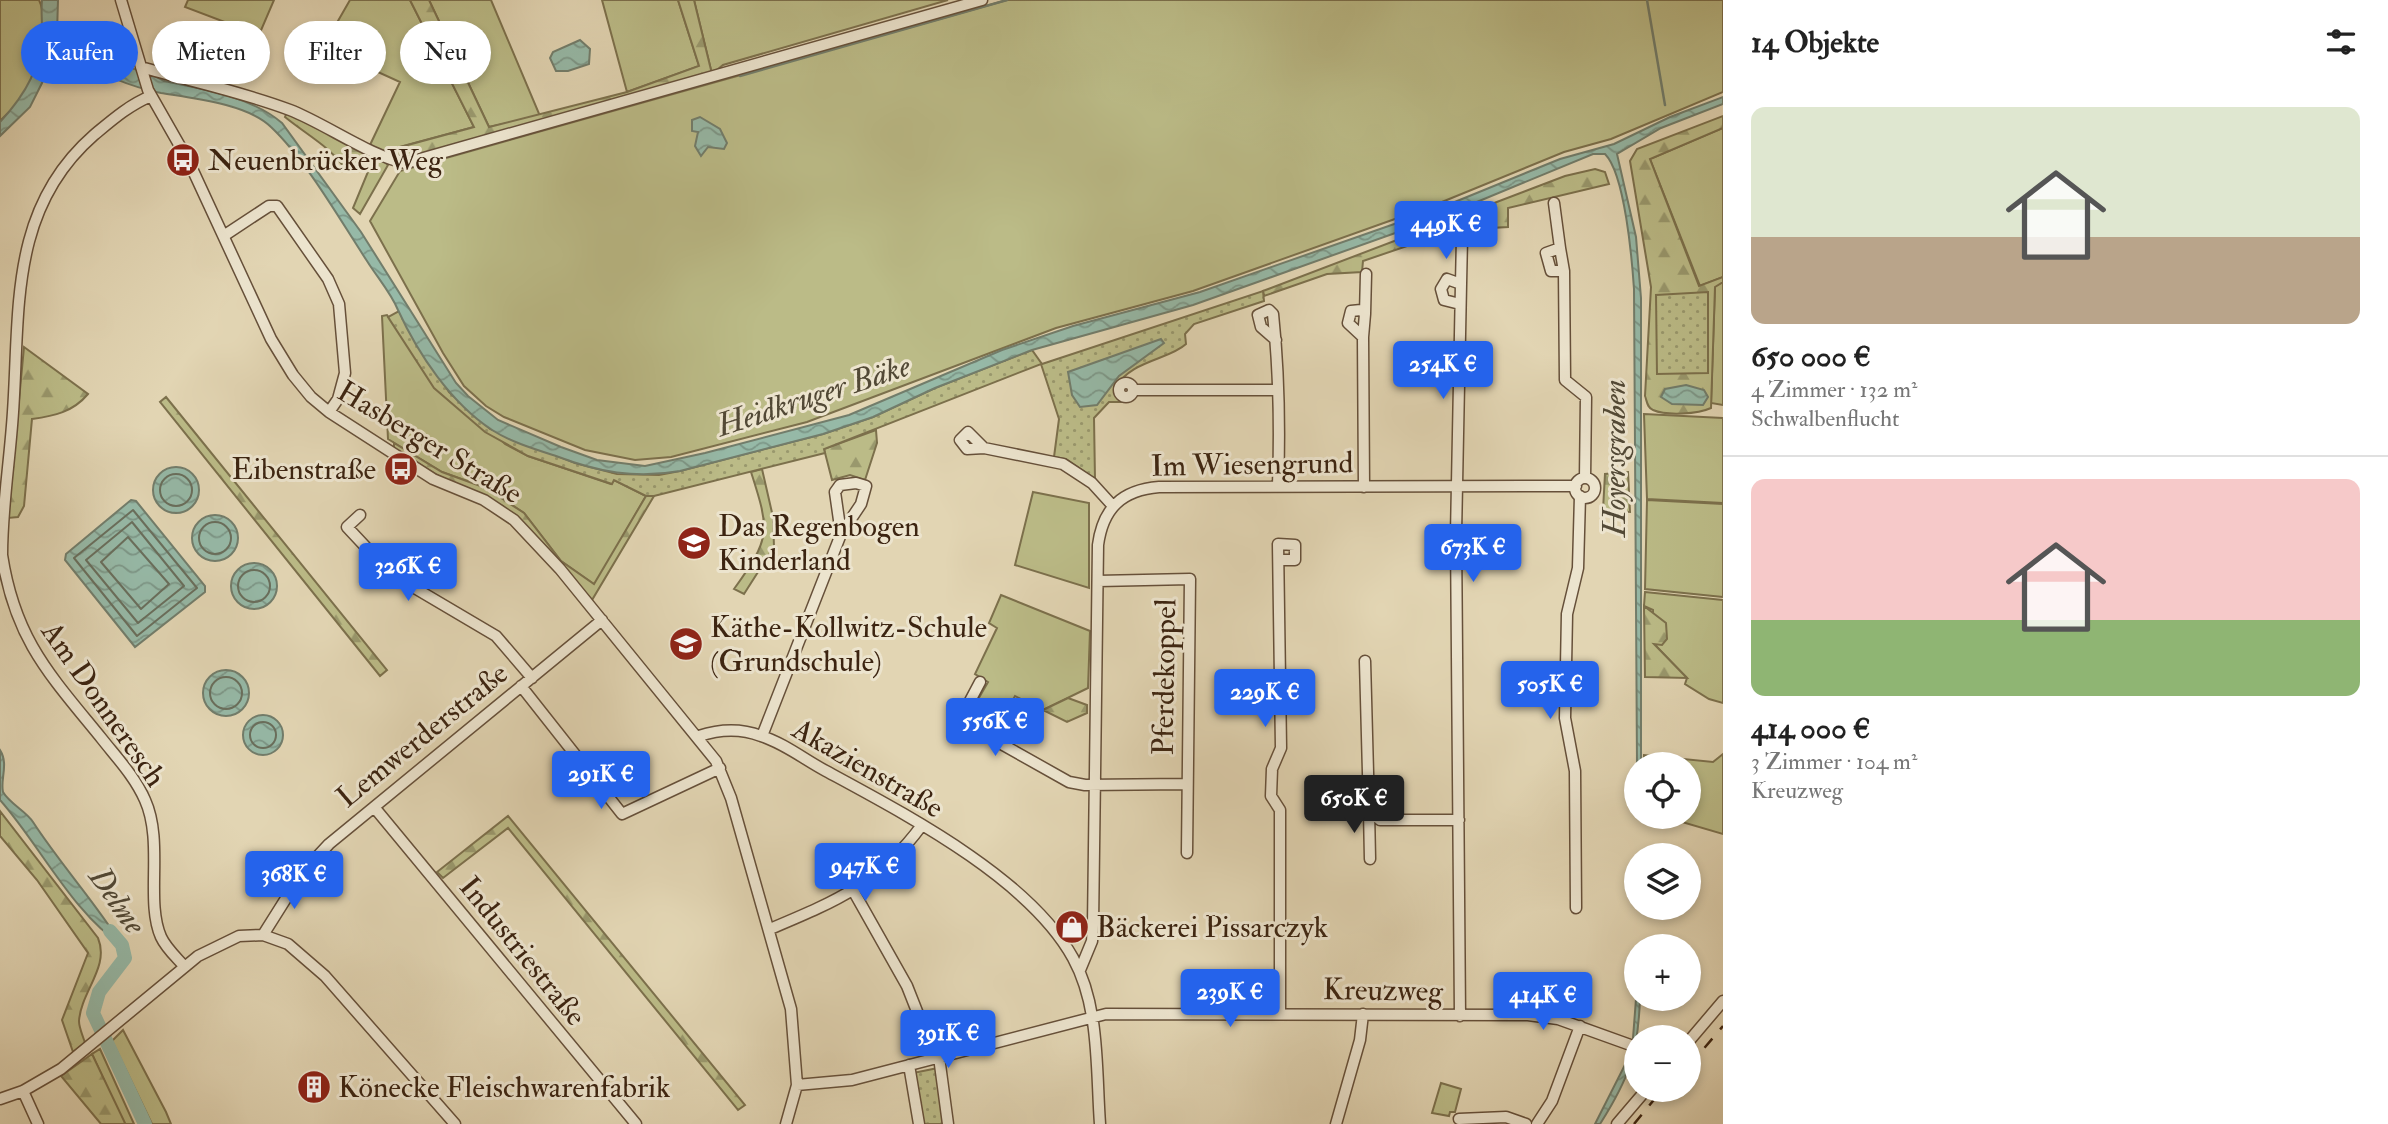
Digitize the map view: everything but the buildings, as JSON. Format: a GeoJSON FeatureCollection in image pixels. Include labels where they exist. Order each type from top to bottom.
{"type":"FeatureCollection","features":[{"type":"Feature","properties":{"kind":"street","name":"Hasberger Straße"},"geometry":{"type":"LineString","coordinates":[[121,0],[150,93],[189,162],[271,339],[293,375],[329,412],[433,479],[484,500],[506,514],[534,540],[602,620],[699,736],[720,768],[770,929],[791,1009],[797,1085],[786,1124]]}},
{"type":"Feature","properties":{"kind":"street"},"geometry":{"type":"LineString","coordinates":[[141,67],[288,109],[336,130],[392,161],[406,163],[982,0]]}},
{"type":"Feature","properties":{"kind":"street","name":"Am Donneresch"},"geometry":{"type":"LineString","coordinates":[[150,93],[125,109],[72,158],[47,192],[31,228],[21,285],[2,555],[9,594],[26,640],[40,663],[132,778],[145,801],[155,842],[160,934],[184,966]]}},
{"type":"Feature","properties":{"kind":"street"},"geometry":{"type":"LineString","coordinates":[[1554,203],[1564,271],[1565,380],[1586,397],[1585,478],[1578,491],[1578,568],[1567,614],[1565,718],[1575,771],[1576,908]]}},
{"type":"Feature","properties":{"kind":"street"},"geometry":{"type":"LineString","coordinates":[[225,235],[269,206],[277,205],[328,279],[342,316],[345,373],[338,399],[329,412]]}},
{"type":"Feature","properties":{"kind":"street"},"geometry":{"type":"LineString","coordinates":[[1460,1016],[1457,486],[1462,238]]}},
{"type":"Feature","properties":{"kind":"street"},"geometry":{"type":"LineString","coordinates":[[1560,248],[1546,253],[1547,262],[1551,271],[1564,271]]}},
{"type":"Feature","properties":{"kind":"street"},"geometry":{"type":"LineString","coordinates":[[1364,487],[1363,337],[1366,274]]}},
{"type":"Feature","properties":{"kind":"street"},"geometry":{"type":"LineString","coordinates":[[1460,304],[1444,300],[1441,289],[1447,279],[1461,284]]}},
{"type":"Feature","properties":{"kind":"street"},"geometry":{"type":"LineString","coordinates":[[1363,337],[1348,324],[1348,315],[1351,311],[1361,310],[1366,314]]}},
{"type":"Feature","properties":{"kind":"street"},"geometry":{"type":"LineString","coordinates":[[1276,340],[1278,486]]}},
{"type":"Feature","properties":{"kind":"street"},"geometry":{"type":"LineString","coordinates":[[1133,390],[1278,390]]}},
{"type":"Feature","properties":{"kind":"street"},"geometry":{"type":"LineString","coordinates":[[984,448],[1063,464],[1092,483],[1112,505]]}},
{"type":"Feature","properties":{"kind":"street"},"geometry":{"type":"LineString","coordinates":[[1578,491],[1589,497],[1595,490],[1593,481],[1585,478]]}},
{"type":"Feature","properties":{"kind":"street"},"geometry":{"type":"LineString","coordinates":[[762,736],[841,534],[860,504],[866,486],[856,482],[840,485],[835,492],[841,534]]}},
{"type":"Feature","properties":{"kind":"street","name":"Im Wiesengrund"},"geometry":{"type":"LineString","coordinates":[[1080,970],[1092,941],[1100,527],[1112,505],[1143,488],[1457,486],[1578,491]]}},
{"type":"Feature","properties":{"kind":"street"},"geometry":{"type":"LineString","coordinates":[[360,515],[346,527],[382,566],[405,584],[496,636],[532,678]]}},
{"type":"Feature","properties":{"kind":"street"},"geometry":{"type":"LineString","coordinates":[[1279,560],[1281,748],[1272,769],[1270,796],[1280,810],[1280,1014]]}},
{"type":"Feature","properties":{"kind":"street","name":"Pferdekoppel"},"geometry":{"type":"LineString","coordinates":[[1098,582],[1190,579],[1187,853]]}},
{"type":"Feature","properties":{"kind":"street","name":"Lemwerderstraße"},"geometry":{"type":"LineString","coordinates":[[263,935],[282,902],[312,861],[373,807],[602,620]]}},
{"type":"Feature","properties":{"kind":"street"},"geometry":{"type":"LineString","coordinates":[[1365,661],[1370,859]]}},
{"type":"Feature","properties":{"kind":"street","name":"Pferdekoppel"},"geometry":{"type":"LineString","coordinates":[[980,682],[962,716],[964,723],[1069,782],[1186,784]]}},
{"type":"Feature","properties":{"kind":"street"},"geometry":{"type":"LineString","coordinates":[[521,686],[622,814],[720,768]]}},
{"type":"Feature","properties":{"kind":"street","name":"Akazienstraße"},"geometry":{"type":"LineString","coordinates":[[699,736],[719,730],[762,736],[922,825],[1031,905],[1054,928],[1080,970],[1093,1018],[1100,1124]]}},
{"type":"Feature","properties":{"kind":"street","name":"Industriestraße"},"geometry":{"type":"LineString","coordinates":[[373,807],[636,1124]]}},
{"type":"Feature","properties":{"kind":"street"},"geometry":{"type":"LineString","coordinates":[[1369,810],[1380,820],[1459,820]]}},
{"type":"Feature","properties":{"kind":"street"},"geometry":{"type":"LineString","coordinates":[[770,929],[854,892],[897,855],[922,825]]}},
{"type":"Feature","properties":{"kind":"street"},"geometry":{"type":"LineString","coordinates":[[854,892],[907,986],[937,1057],[948,1124]]}},
{"type":"Feature","properties":{"kind":"street"},"geometry":{"type":"LineString","coordinates":[[0,1099],[23,1091],[61,1069],[184,966],[226,941],[239,936],[263,935],[288,944],[325,976],[455,1124]]}},
{"type":"Feature","properties":{"kind":"street"},"geometry":{"type":"LineString","coordinates":[[1701,1027],[1723,1001]]}},
{"type":"Feature","properties":{"kind":"street","name":"Kreuzweg"},"geometry":{"type":"LineString","coordinates":[[797,1085],[852,1080],[1106,1014],[1546,1017],[1624,1042]]}},
{"type":"Feature","properties":{"kind":"street"},"geometry":{"type":"LineString","coordinates":[[1336,1124],[1360,1040],[1363,1014]]}},
{"type":"Feature","properties":{"kind":"street"},"geometry":{"type":"LineString","coordinates":[[1537,1124],[1552,1101],[1580,1026]]}},
{"type":"Feature","properties":{"kind":"street"},"geometry":{"type":"LineString","coordinates":[[909,1065],[919,1124]]}},
{"type":"Feature","properties":{"kind":"street"},"geometry":{"type":"LineString","coordinates":[[23,1091],[38,1124]]}},
{"type":"Feature","properties":{"kind":"street"},"geometry":{"type":"LineString","coordinates":[[1617,1124],[1636,1102]]}},
{"type":"Feature","properties":{"kind":"street"},"geometry":{"type":"LineString","coordinates":[[1459,1119],[1506,1117],[1526,1124]]}},
{"type":"Feature","properties":{"kind":"green space"},"geometry":{"type":"Polygon","coordinates":[[[0,0],[39,0],[43,21],[21,21],[21,84],[30,84],[20,100],[0,121],[0,0]]]}},
{"type":"Feature","properties":{"kind":"green space"},"geometry":{"type":"Polygon","coordinates":[[[188,0],[274,0],[265,21],[222,21],[185,7],[188,0]]]}},
{"type":"Feature","properties":{"kind":"green space"},"geometry":{"type":"Polygon","coordinates":[[[350,0],[410,0],[421,21],[400,21],[400,82],[386,76],[386,21],[338,21],[350,0]]]}},
{"type":"Feature","properties":{"kind":"green space"},"geometry":{"type":"Polygon","coordinates":[[[410,0],[429,0],[439,21],[421,21],[410,0]]]}},
{"type":"Feature","properties":{"kind":"green space"},"geometry":{"type":"Polygon","coordinates":[[[429,0],[491,0],[540,116],[489,127],[469,84],[491,84],[491,21],[439,21],[429,0]]]}},
{"type":"Feature","properties":{"kind":"green space"},"geometry":{"type":"Polygon","coordinates":[[[602,0],[678,0],[699,66],[627,92],[602,0]]]}},
{"type":"Feature","properties":{"kind":"green space"},"geometry":{"type":"Polygon","coordinates":[[[678,0],[694,0],[712,74],[416,156],[394,158],[382,152],[474,127],[452,84],[469,84],[489,127],[627,92],[699,66],[678,0]]]}},
{"type":"Feature","properties":{"kind":"green space"},"geometry":{"type":"Polygon","coordinates":[[[694,0],[948,0],[723,65],[712,74],[694,0]]]}},
{"type":"Feature","properties":{"kind":"green space"},"geometry":{"type":"Polygon","coordinates":[[[1007,0],[1723,0],[1723,92],[1611,139],[1564,152],[1437,204],[1193,291],[1056,328],[807,422],[671,457],[635,460],[585,450],[504,417],[486,406],[464,386],[443,353],[370,221],[400,171],[1007,0]]]}},
{"type":"Feature","properties":{"kind":"green space"},"geometry":{"type":"Polygon","coordinates":[[[400,82],[452,84],[474,127],[381,152],[370,145],[400,82]]]}},
{"type":"Feature","properties":{"kind":"green space"},"geometry":{"type":"Polygon","coordinates":[[[287,112],[375,154],[388,165],[360,214],[353,208],[370,167],[360,162],[346,170],[326,148],[285,117],[287,112]]]}},
{"type":"Feature","properties":{"kind":"green space"},"geometry":{"type":"Polygon","coordinates":[[[1723,116],[1723,128],[1650,159],[1699,286],[1723,277],[1723,282],[1715,287],[1711,408],[1682,414],[1659,412],[1649,408],[1645,396],[1651,287],[1630,161],[1637,149],[1723,116]]]}},
{"type":"Feature","properties":{"kind":"green space"},"geometry":{"type":"Polygon","coordinates":[[[1723,128],[1723,277],[1700,286],[1650,159],[1723,128]]]}},
{"type":"Feature","properties":{"kind":"green space"},"geometry":{"type":"Polygon","coordinates":[[[1595,169],[1605,172],[1609,184],[1508,208],[1508,227],[1454,230],[1363,261],[1362,272],[1327,274],[1264,296],[1263,291],[1565,176],[1595,169]]]}},
{"type":"Feature","properties":{"kind":"green space"},"geometry":{"type":"Polygon","coordinates":[[[1723,282],[1723,405],[1711,403],[1715,286],[1723,282]]]}},
{"type":"Feature","properties":{"kind":"green space"},"geometry":{"type":"Polygon","coordinates":[[[1263,291],[1264,301],[1194,324],[1185,334],[1186,344],[1170,354],[1140,366],[1122,379],[1115,388],[1121,402],[1109,402],[1094,418],[1095,479],[1066,459],[1054,457],[1059,419],[1041,364],[824,449],[825,453],[654,496],[646,496],[614,480],[612,484],[528,456],[485,432],[434,388],[388,317],[399,311],[449,392],[490,429],[575,463],[617,474],[659,475],[823,434],[873,417],[935,388],[1032,350],[1042,364],[1263,291]]]}},
{"type":"Feature","properties":{"kind":"green space"},"geometry":{"type":"Polygon","coordinates":[[[1708,292],[1708,373],[1657,374],[1656,295],[1708,292]]]}},
{"type":"Feature","properties":{"kind":"green space"},"geometry":{"type":"Polygon","coordinates":[[[387,315],[409,345],[505,444],[528,456],[611,484],[614,480],[646,496],[595,585],[561,561],[524,513],[486,488],[442,472],[388,439],[382,316],[387,315]]]}},
{"type":"Feature","properties":{"kind":"green space"},"geometry":{"type":"Polygon","coordinates":[[[24,347],[88,394],[63,412],[32,419],[24,506],[18,517],[8,518],[24,347]]]}},
{"type":"Feature","properties":{"kind":"green space"},"geometry":{"type":"Polygon","coordinates":[[[166,397],[387,670],[380,676],[160,402],[166,397]]]}},
{"type":"Feature","properties":{"kind":"green space"},"geometry":{"type":"Polygon","coordinates":[[[1644,414],[1723,418],[1723,503],[1647,499],[1644,414]]]}},
{"type":"Feature","properties":{"kind":"green space"},"geometry":{"type":"Polygon","coordinates":[[[876,430],[877,443],[865,480],[850,475],[832,480],[824,449],[876,430]]]}},
{"type":"Feature","properties":{"kind":"green space"},"geometry":{"type":"Polygon","coordinates":[[[394,443],[442,472],[486,488],[524,513],[561,561],[594,584],[646,496],[654,496],[592,600],[503,506],[439,476],[394,448],[394,443]]]}},
{"type":"Feature","properties":{"kind":"green space"},"geometry":{"type":"Polygon","coordinates":[[[762,469],[773,517],[774,547],[744,594],[734,589],[755,558],[764,534],[762,508],[751,472],[762,469]]]}},
{"type":"Feature","properties":{"kind":"green space"},"geometry":{"type":"Polygon","coordinates":[[[1628,472],[1630,512],[1603,510],[1605,474],[1628,472]]]}},
{"type":"Feature","properties":{"kind":"green space"},"geometry":{"type":"Polygon","coordinates":[[[1033,492],[1089,503],[1089,588],[1015,565],[1033,492]]]}},
{"type":"Feature","properties":{"kind":"green space"},"geometry":{"type":"Polygon","coordinates":[[[1647,500],[1723,504],[1723,597],[1645,589],[1647,500]]]}},
{"type":"Feature","properties":{"kind":"green space"},"geometry":{"type":"Polygon","coordinates":[[[1645,592],[1723,600],[1723,703],[1709,699],[1685,684],[1687,678],[1653,643],[1653,610],[1644,606],[1645,592]]]}},
{"type":"Feature","properties":{"kind":"green space"},"geometry":{"type":"Polygon","coordinates":[[[1001,595],[1090,631],[1088,688],[1043,710],[1015,696],[993,735],[972,722],[969,715],[988,682],[975,674],[997,628],[989,623],[1001,595]]]}},
{"type":"Feature","properties":{"kind":"green space"},"geometry":{"type":"Polygon","coordinates":[[[1644,606],[1666,623],[1667,639],[1662,645],[1654,644],[1687,678],[1645,677],[1644,606]]]}},
{"type":"Feature","properties":{"kind":"green space"},"geometry":{"type":"Polygon","coordinates":[[[1068,698],[1087,705],[1087,713],[1067,722],[1043,710],[1068,698]]]}},
{"type":"Feature","properties":{"kind":"green space"},"geometry":{"type":"Polygon","coordinates":[[[1723,754],[1723,834],[1701,828],[1701,761],[1713,762],[1723,754]]]}},
{"type":"Feature","properties":{"kind":"green space"},"geometry":{"type":"Polygon","coordinates":[[[0,811],[98,938],[101,949],[98,969],[79,1021],[85,1043],[73,1052],[62,1020],[88,953],[37,880],[0,836],[0,811]]]}},
{"type":"Feature","properties":{"kind":"green space"},"geometry":{"type":"Polygon","coordinates":[[[508,816],[745,1105],[738,1110],[508,828],[443,878],[437,872],[508,816]]]}},
{"type":"Feature","properties":{"kind":"green space"},"geometry":{"type":"Polygon","coordinates":[[[123,1030],[171,1124],[152,1124],[112,1041],[123,1030]]]}},
{"type":"Feature","properties":{"kind":"green space"},"geometry":{"type":"Polygon","coordinates":[[[100,1049],[134,1124],[124,1124],[92,1054],[100,1049]]]}},
{"type":"Feature","properties":{"kind":"green space"},"geometry":{"type":"Polygon","coordinates":[[[92,1054],[124,1124],[101,1124],[61,1076],[92,1054]]]}},
{"type":"Feature","properties":{"kind":"green space"},"geometry":{"type":"Polygon","coordinates":[[[938,1068],[946,1124],[923,1124],[913,1073],[938,1068]]]}},
{"type":"Feature","properties":{"kind":"green space"},"geometry":{"type":"Polygon","coordinates":[[[1441,1083],[1461,1089],[1455,1112],[1450,1112],[1449,1116],[1432,1113],[1441,1083]]]}},
{"type":"Feature","properties":{"kind":"water"},"geometry":{"type":"Polygon","coordinates":[[[42,0],[58,0],[57,21],[42,21],[42,0]]]}},
{"type":"Feature","properties":{"kind":"water"},"geometry":{"type":"Polygon","coordinates":[[[580,40],[590,49],[589,64],[568,71],[556,71],[550,58],[553,52],[580,40]]]}},
{"type":"Feature","properties":{"kind":"water"},"geometry":{"type":"Polygon","coordinates":[[[138,70],[152,75],[152,84],[178,84],[211,91],[242,100],[270,114],[282,123],[361,232],[456,383],[468,396],[498,420],[561,447],[597,460],[645,466],[849,415],[1002,350],[1073,326],[1200,292],[1440,208],[1560,159],[1614,144],[1670,117],[1723,97],[1723,104],[1661,128],[1617,154],[1636,237],[1641,298],[1641,752],[1637,752],[1634,289],[1629,239],[1618,179],[1605,154],[1593,154],[1443,216],[1193,305],[1032,350],[935,388],[873,417],[823,434],[680,471],[632,474],[587,466],[515,442],[492,430],[463,406],[426,360],[392,297],[310,173],[284,141],[261,119],[219,103],[127,84],[138,84],[138,70]]]}},
{"type":"Feature","properties":{"kind":"water"},"geometry":{"type":"Polygon","coordinates":[[[28,84],[42,84],[30,107],[0,136],[0,122],[28,84]]]}},
{"type":"Feature","properties":{"kind":"water"},"geometry":{"type":"Polygon","coordinates":[[[700,117],[720,129],[727,143],[724,149],[708,147],[701,156],[695,146],[698,132],[692,131],[692,120],[700,117]]]}},
{"type":"Feature","properties":{"kind":"water"},"geometry":{"type":"Polygon","coordinates":[[[1161,339],[1164,343],[1119,376],[1097,405],[1080,407],[1072,395],[1068,372],[1161,339]]]}},
{"type":"Feature","properties":{"kind":"water"},"geometry":{"type":"Polygon","coordinates":[[[1686,385],[1704,390],[1708,397],[1703,405],[1672,404],[1661,397],[1665,389],[1686,385]]]}},
{"type":"Feature","properties":{"kind":"water"},"geometry":{"type":"Polygon","coordinates":[[[176,467],[192,474],[199,490],[192,506],[176,513],[160,506],[153,490],[160,474],[176,467]]]}},
{"type":"Feature","properties":{"kind":"water"},"geometry":{"type":"Polygon","coordinates":[[[131,500],[136,501],[205,586],[205,592],[135,647],[65,560],[66,554],[131,500]]]}},
{"type":"Feature","properties":{"kind":"water"},"geometry":{"type":"Polygon","coordinates":[[[215,515],[231,522],[238,538],[231,554],[215,561],[199,554],[192,538],[199,522],[215,515]]]}},
{"type":"Feature","properties":{"kind":"water"},"geometry":{"type":"Polygon","coordinates":[[[254,563],[270,570],[277,586],[270,602],[254,609],[238,602],[231,586],[238,570],[254,563]]]}},
{"type":"Feature","properties":{"kind":"water"},"geometry":{"type":"Polygon","coordinates":[[[226,670],[242,677],[249,693],[242,709],[226,716],[210,709],[203,693],[210,677],[226,670]]]}},
{"type":"Feature","properties":{"kind":"water"},"geometry":{"type":"Polygon","coordinates":[[[263,715],[271,716],[277,721],[282,727],[282,743],[277,749],[271,754],[263,755],[255,754],[249,749],[244,743],[243,735],[244,727],[249,721],[255,716],[263,715]]]}},
{"type":"Feature","properties":{"kind":"water"},"geometry":{"type":"Polygon","coordinates":[[[0,750],[4,761],[3,792],[30,818],[122,945],[88,916],[0,800],[0,750]]]}},
{"type":"Feature","properties":{"kind":"water"},"geometry":{"type":"Polygon","coordinates":[[[1635,1011],[1639,1011],[1638,1025],[1634,1025],[1635,1011]]]}},
{"type":"Feature","properties":{"kind":"water"},"geometry":{"type":"Polygon","coordinates":[[[1624,1067],[1624,1080],[1619,1092],[1600,1124],[1595,1124],[1624,1067]]]}},
{"type":"Feature","properties":{"kind":"waterway"},"geometry":{"type":"LineString","coordinates":[[740,76],[1007,0]]}},
{"type":"Feature","properties":{"kind":"waterway"},"geometry":{"type":"LineString","coordinates":[[1647,0],[1665,105]]}},
{"type":"Feature","properties":{"kind":"waterway","name":"Delme"},"geometry":{"type":"LineString","coordinates":[[110,931],[122,945],[125,958],[99,992],[93,1013],[145,1124]]}},
{"type":"Feature","properties":{"kind":"railway"},"geometry":{"type":"LineString","coordinates":[[1701,1052],[1723,1026]]}},
{"type":"Feature","properties":{"kind":"railway"},"geometry":{"type":"LineString","coordinates":[[1634,1124],[1652,1102]]}},
{"type":"Feature","properties":{"kind":"place","name":"Neuenbrücker Weg"},"geometry":{"type":"Point","coordinates":[183,160]}},
{"type":"Feature","properties":{"kind":"place","name":"Eibenstraße"},"geometry":{"type":"Point","coordinates":[401,469]}},
{"type":"Feature","properties":{"kind":"place","name":"Das Regenbogen Kinderland"},"geometry":{"type":"Point","coordinates":[694,543]}},
{"type":"Feature","properties":{"kind":"place","name":"Käthe-Kollwitz-Schule (Grundschule)"},"geometry":{"type":"Point","coordinates":[686,644]}},
{"type":"Feature","properties":{"kind":"place","name":"Bäckerei Pissarczyk"},"geometry":{"type":"Point","coordinates":[1072,927]}},
{"type":"Feature","properties":{"kind":"place","name":"Könecke Fleischwarenfabrik"},"geometry":{"type":"Point","coordinates":[314,1087]}},
{"type":"Feature","properties":{"kind":"water label","name":"Heidkruger Bäke"},"geometry":{"type":"Point","coordinates":[813,395]}},
{"type":"Feature","properties":{"kind":"water label","name":"Hoyersgraben"},"geometry":{"type":"Point","coordinates":[1614,458]}}]}
